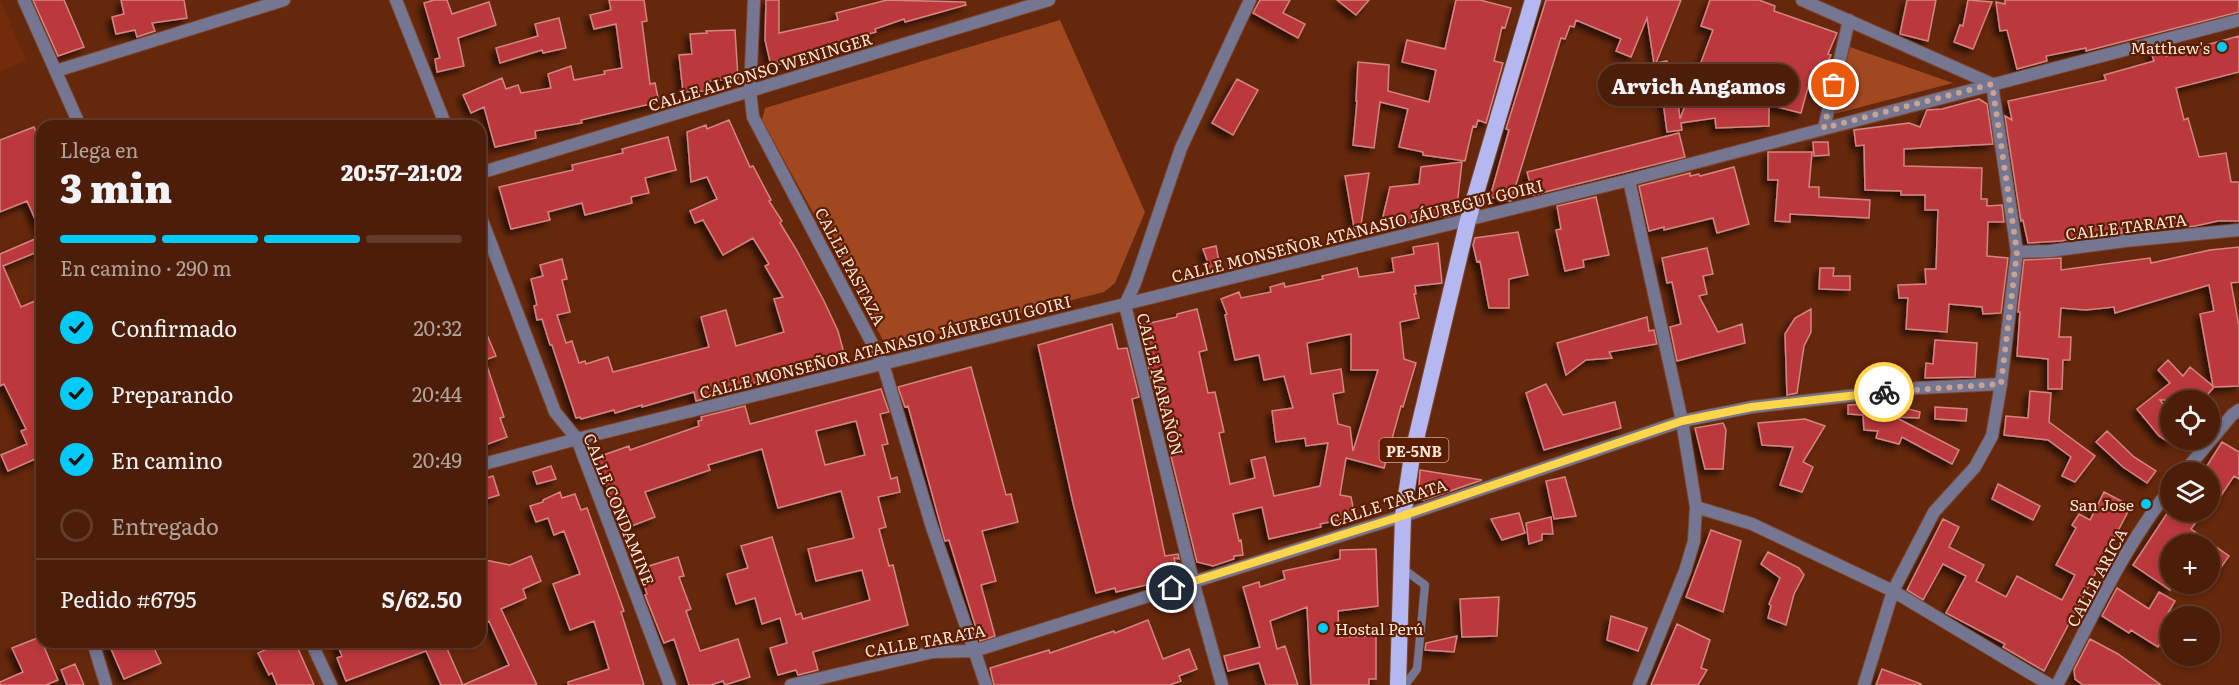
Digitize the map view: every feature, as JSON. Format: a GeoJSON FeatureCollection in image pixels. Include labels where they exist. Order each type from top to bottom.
{"type":"FeatureCollection","features":[{"type":"Feature","properties":{"kind":"highway","name":"PE-5NB"},"geometry":{"type":"LineString","coordinates":[[1398,685],[1402,516],[1412,456],[1468,220],[1533,0]]}},
{"type":"Feature","properties":{"kind":"street"},"geometry":{"type":"LineString","coordinates":[[24,0],[77,120]]}},
{"type":"Feature","properties":{"kind":"street"},"geometry":{"type":"LineString","coordinates":[[56,71],[284,0]]}},
{"type":"Feature","properties":{"kind":"street"},"geometry":{"type":"LineString","coordinates":[[396,0],[444,120]]}},
{"type":"Feature","properties":{"kind":"street","name":"CALLE PASTAZA"},"geometry":{"type":"LineString","coordinates":[[754,0],[750,91],[753,117],[883,364],[931,524],[986,685]]}},
{"type":"Feature","properties":{"kind":"street","name":"CALLE ALFONSO WENINGER"},"geometry":{"type":"LineString","coordinates":[[486,171],[1049,0]]}},
{"type":"Feature","properties":{"kind":"street","name":"CALLE MARAÑÓN"},"geometry":{"type":"LineString","coordinates":[[1221,685],[1125,305],[1135,283],[1181,148],[1250,0]]}},
{"type":"Feature","properties":{"kind":"street"},"geometry":{"type":"LineString","coordinates":[[1802,0],[1826,5],[1849,20],[1992,84],[2017,252],[2001,384],[1992,436],[1975,467],[1934,512],[1893,591],[1864,685]]}},
{"type":"Feature","properties":{"kind":"street"},"geometry":{"type":"LineString","coordinates":[[1824,128],[1849,20]]}},
{"type":"Feature","properties":{"kind":"street","name":"CALLE MONSEÑOR ATANASIO JÁUREGUI GOIRI"},"geometry":{"type":"LineString","coordinates":[[486,463],[1629,180],[2239,20]]}},
{"type":"Feature","properties":{"kind":"street"},"geometry":{"type":"LineString","coordinates":[[1629,180],[1682,421],[1696,507],[1694,540],[1685,571],[1640,685]]}},
{"type":"Feature","properties":{"kind":"street","name":"CALLE TARATA"},"geometry":{"type":"LineString","coordinates":[[2017,252],[2050,251],[2239,230]]}},
{"type":"Feature","properties":{"kind":"street","name":"CALLE CONDAMINE"},"geometry":{"type":"LineString","coordinates":[[486,231],[555,412],[577,439],[670,685]]}},
{"type":"Feature","properties":{"kind":"street","name":"CALLE TARATA"},"geometry":{"type":"LineString","coordinates":[[791,685],[933,652],[974,651],[1402,516],[1682,421],[1752,407],[1918,388],[2001,384]]}},
{"type":"Feature","properties":{"kind":"street"},"geometry":{"type":"LineString","coordinates":[[2192,462],[2232,415],[2239,410]]}},
{"type":"Feature","properties":{"kind":"street","name":"CALLE ARICA"},"geometry":{"type":"LineString","coordinates":[[2057,685],[2119,566],[2146,519],[2160,502]]}},
{"type":"Feature","properties":{"kind":"street"},"geometry":{"type":"LineString","coordinates":[[1696,507],[1752,524],[1893,591],[2050,685]]}},
{"type":"Feature","properties":{"kind":"street"},"geometry":{"type":"LineString","coordinates":[[95,648],[106,685]]}},
{"type":"Feature","properties":{"kind":"street"},"geometry":{"type":"LineString","coordinates":[[314,648],[331,685]]}},
{"type":"Feature","properties":{"kind":"lane"},"geometry":{"type":"LineString","coordinates":[[1401,568],[1425,585],[1417,669],[1405,685]]}},
{"type":"Feature","properties":{"kind":"shaded area"},"geometry":{"type":"Polygon","coordinates":[[[0,0],[26,60],[0,72],[0,0]]]}},
{"type":"Feature","properties":{"kind":"shaded area"},"geometry":{"type":"Polygon","coordinates":[[[1060,20],[1145,212],[1115,283],[1104,292],[897,344],[883,340],[762,120],[765,108],[1060,20]]]}},
{"type":"Feature","properties":{"kind":"shaded area"},"geometry":{"type":"Polygon","coordinates":[[[1850,47],[1953,83],[1834,114],[1850,47]]]}},
{"type":"Feature","properties":{"kind":"building"},"geometry":{"type":"Polygon","coordinates":[[[33,0],[64,0],[84,47],[58,56],[33,0]]]}},
{"type":"Feature","properties":{"kind":"building"},"geometry":{"type":"Polygon","coordinates":[[[121,0],[184,0],[187,18],[152,23],[155,31],[137,37],[135,30],[116,34],[112,17],[124,14],[121,0]]]}},
{"type":"Feature","properties":{"kind":"building"},"geometry":{"type":"Polygon","coordinates":[[[447,0],[452,14],[489,2],[496,25],[458,38],[464,66],[437,72],[435,59],[440,58],[424,3],[447,0]]]}},
{"type":"Feature","properties":{"kind":"building"},"geometry":{"type":"Polygon","coordinates":[[[609,0],[644,0],[647,21],[642,22],[650,84],[655,83],[659,102],[581,120],[582,123],[535,131],[536,138],[495,147],[484,107],[471,113],[463,95],[502,78],[506,89],[518,85],[521,93],[551,88],[548,74],[571,66],[574,80],[622,68],[616,24],[594,29],[590,15],[611,10],[609,0]]]}},
{"type":"Feature","properties":{"kind":"building"},"geometry":{"type":"Polygon","coordinates":[[[766,0],[779,0],[779,33],[838,20],[836,13],[887,0],[965,2],[966,5],[905,22],[904,19],[875,29],[876,32],[833,45],[833,47],[791,58],[792,62],[771,66],[765,40],[766,0]]]}},
{"type":"Feature","properties":{"kind":"building"},"geometry":{"type":"Polygon","coordinates":[[[1260,0],[1290,0],[1283,13],[1305,24],[1298,38],[1253,13],[1260,0]]]}},
{"type":"Feature","properties":{"kind":"building"},"geometry":{"type":"Polygon","coordinates":[[[1337,0],[1369,0],[1356,15],[1337,0]]]}},
{"type":"Feature","properties":{"kind":"building"},"geometry":{"type":"Polygon","coordinates":[[[1456,0],[1480,0],[1511,8],[1505,28],[1502,27],[1494,61],[1503,63],[1486,123],[1478,120],[1476,127],[1473,126],[1465,161],[1423,155],[1423,152],[1399,147],[1408,109],[1380,102],[1374,148],[1353,145],[1358,62],[1389,65],[1388,91],[1429,102],[1436,70],[1402,62],[1407,40],[1445,49],[1456,0]]]}},
{"type":"Feature","properties":{"kind":"building"},"geometry":{"type":"Polygon","coordinates":[[[1546,0],[1681,0],[1656,63],[1667,61],[1669,75],[1656,77],[1647,18],[1631,57],[1616,51],[1621,39],[1576,20],[1574,27],[1570,26],[1565,39],[1561,38],[1511,201],[1490,197],[1509,130],[1506,129],[1546,0]]]}},
{"type":"Feature","properties":{"kind":"building"},"geometry":{"type":"Polygon","coordinates":[[[1710,0],[1759,0],[1775,6],[1774,11],[1837,33],[1828,54],[1831,55],[1825,69],[1829,71],[1822,92],[1808,87],[1801,113],[1769,105],[1769,126],[1716,128],[1715,118],[1681,123],[1682,130],[1667,132],[1660,79],[1675,77],[1680,119],[1713,30],[1701,26],[1710,0]]]}},
{"type":"Feature","properties":{"kind":"building"},"geometry":{"type":"Polygon","coordinates":[[[1907,0],[1936,0],[1928,41],[1900,34],[1907,0]]]}},
{"type":"Feature","properties":{"kind":"building"},"geometry":{"type":"Polygon","coordinates":[[[1968,0],[1992,2],[1973,49],[1954,42],[1960,25],[1963,26],[1968,0]]]}},
{"type":"Feature","properties":{"kind":"building"},"geometry":{"type":"Polygon","coordinates":[[[2005,0],[2239,0],[2239,12],[2086,51],[2086,48],[2046,56],[2047,61],[2017,69],[2007,30],[2000,31],[1996,2],[2005,4],[2005,0]]]}},
{"type":"Feature","properties":{"kind":"building"},"geometry":{"type":"Polygon","coordinates":[[[559,18],[566,48],[543,53],[542,50],[500,63],[496,48],[538,36],[535,24],[559,18]]]}},
{"type":"Feature","properties":{"kind":"building"},"geometry":{"type":"Polygon","coordinates":[[[735,30],[738,78],[705,82],[705,91],[683,92],[679,55],[692,54],[690,34],[735,30]]]}},
{"type":"Feature","properties":{"kind":"building"},"geometry":{"type":"Polygon","coordinates":[[[2239,36],[2239,72],[2176,88],[2184,120],[2188,118],[2199,157],[2226,153],[2231,182],[2239,182],[2239,221],[2218,221],[2195,226],[2150,230],[2149,222],[2121,228],[2122,233],[2097,236],[2097,233],[2061,241],[2028,243],[2023,220],[2021,221],[2005,116],[2012,120],[2008,101],[2106,80],[2104,75],[2154,61],[2151,52],[2163,48],[2166,56],[2239,36]]]}},
{"type":"Feature","properties":{"kind":"building"},"geometry":{"type":"Polygon","coordinates":[[[1237,79],[1258,90],[1233,135],[1212,123],[1237,79]]]}},
{"type":"Feature","properties":{"kind":"building"},"geometry":{"type":"Polygon","coordinates":[[[1979,99],[1987,104],[1993,144],[1904,149],[1904,166],[1982,168],[1981,199],[1987,199],[1987,206],[2002,205],[2004,222],[1988,222],[1987,256],[2008,258],[2001,313],[1983,314],[1982,307],[1949,304],[1947,332],[1906,329],[1908,298],[1899,298],[1898,285],[1926,284],[1925,269],[1936,269],[1938,210],[1925,210],[1925,195],[1901,195],[1901,191],[1865,190],[1864,145],[1856,146],[1854,130],[1909,123],[1920,127],[1927,110],[1942,109],[1979,99]]]}},
{"type":"Feature","properties":{"kind":"building"},"geometry":{"type":"Polygon","coordinates":[[[729,120],[750,167],[753,166],[771,200],[769,201],[782,221],[780,223],[824,301],[838,331],[846,361],[813,369],[814,372],[797,376],[796,372],[773,377],[747,385],[748,388],[696,401],[694,392],[615,413],[614,410],[581,419],[576,418],[542,319],[537,320],[534,306],[537,305],[531,279],[543,276],[540,265],[562,259],[567,279],[562,280],[570,312],[557,315],[566,343],[572,341],[579,363],[585,361],[586,364],[608,357],[613,372],[709,347],[701,317],[726,310],[736,346],[784,332],[774,299],[783,297],[765,266],[769,264],[753,238],[723,255],[703,220],[695,223],[690,211],[717,199],[707,177],[691,182],[687,132],[706,125],[707,129],[729,120]]]}},
{"type":"Feature","properties":{"kind":"building"},"geometry":{"type":"Polygon","coordinates":[[[34,127],[36,132],[36,221],[27,201],[0,212],[0,140],[34,127]]]}},
{"type":"Feature","properties":{"kind":"building"},"geometry":{"type":"Polygon","coordinates":[[[1679,133],[1685,157],[1533,195],[1527,172],[1679,133]]]}},
{"type":"Feature","properties":{"kind":"building"},"geometry":{"type":"Polygon","coordinates":[[[668,137],[676,170],[645,178],[649,193],[631,197],[632,203],[585,215],[582,203],[548,212],[550,220],[511,229],[499,187],[573,170],[572,165],[623,153],[622,149],[668,137]]]}},
{"type":"Feature","properties":{"kind":"building"},"geometry":{"type":"Polygon","coordinates":[[[1813,142],[1828,142],[1829,155],[1814,156],[1813,142]]]}},
{"type":"Feature","properties":{"kind":"building"},"geometry":{"type":"Polygon","coordinates":[[[1768,152],[1812,152],[1809,187],[1819,187],[1819,197],[1870,200],[1869,218],[1790,214],[1790,222],[1775,221],[1778,180],[1768,180],[1768,152]]]}},
{"type":"Feature","properties":{"kind":"building"},"geometry":{"type":"Polygon","coordinates":[[[1462,162],[1456,214],[1445,217],[1412,213],[1411,222],[1380,229],[1390,187],[1419,184],[1421,167],[1462,162]]]}},
{"type":"Feature","properties":{"kind":"building"},"geometry":{"type":"Polygon","coordinates":[[[1734,167],[1749,224],[1717,233],[1713,218],[1664,230],[1664,227],[1649,231],[1639,186],[1690,173],[1690,176],[1699,174],[1700,176],[1734,167]]]}},
{"type":"Feature","properties":{"kind":"building"},"geometry":{"type":"Polygon","coordinates":[[[1369,173],[1359,238],[1356,239],[1345,176],[1369,173]]]}},
{"type":"Feature","properties":{"kind":"building"},"geometry":{"type":"Polygon","coordinates":[[[1596,197],[1609,255],[1583,260],[1584,267],[1565,271],[1556,230],[1561,229],[1557,206],[1596,197]]]}},
{"type":"Feature","properties":{"kind":"building"},"geometry":{"type":"Polygon","coordinates":[[[1518,232],[1528,275],[1509,279],[1509,308],[1489,308],[1480,261],[1477,262],[1473,245],[1475,238],[1518,232]]]}},
{"type":"Feature","properties":{"kind":"building"},"geometry":{"type":"Polygon","coordinates":[[[36,239],[36,252],[3,266],[21,307],[36,301],[36,459],[8,471],[1,455],[27,444],[21,431],[26,429],[4,384],[0,386],[0,254],[36,239]]]}},
{"type":"Feature","properties":{"kind":"building"},"geometry":{"type":"Polygon","coordinates":[[[1438,243],[1442,283],[1415,286],[1416,294],[1414,294],[1419,318],[1400,322],[1404,359],[1416,363],[1403,407],[1401,406],[1384,468],[1346,458],[1340,495],[1351,497],[1355,517],[1320,524],[1321,527],[1269,539],[1262,507],[1233,514],[1243,555],[1234,556],[1234,559],[1213,566],[1197,562],[1168,444],[1172,443],[1161,392],[1155,394],[1143,345],[1145,344],[1141,325],[1177,317],[1177,314],[1197,309],[1207,350],[1199,352],[1208,393],[1215,392],[1224,432],[1219,433],[1230,484],[1255,478],[1251,460],[1265,457],[1274,496],[1320,486],[1328,443],[1306,446],[1305,438],[1276,442],[1272,411],[1293,408],[1284,376],[1264,380],[1259,355],[1235,360],[1225,315],[1227,314],[1221,299],[1239,292],[1241,298],[1271,292],[1270,287],[1284,283],[1285,287],[1323,279],[1322,276],[1357,268],[1359,277],[1394,272],[1392,258],[1414,254],[1413,247],[1438,243]],[[1351,334],[1307,343],[1311,374],[1341,369],[1344,392],[1333,394],[1338,424],[1350,427],[1353,451],[1378,370],[1351,370],[1351,334]]]}},
{"type":"Feature","properties":{"kind":"building"},"geometry":{"type":"Polygon","coordinates":[[[1216,246],[1221,272],[1212,274],[1203,249],[1216,246]]]}},
{"type":"Feature","properties":{"kind":"building"},"geometry":{"type":"Polygon","coordinates":[[[2239,247],[2239,282],[2231,283],[2239,326],[2239,386],[2214,387],[2211,390],[2161,390],[2170,383],[2158,370],[2168,360],[2183,376],[2190,367],[2213,386],[2200,314],[2214,311],[2209,285],[2115,313],[2114,307],[2086,310],[2061,308],[2059,337],[2071,337],[2070,360],[2063,360],[2062,389],[2048,389],[2048,359],[2017,356],[2020,312],[2018,312],[2024,260],[2061,258],[2061,270],[2150,258],[2151,263],[2210,250],[2239,247]]]}},
{"type":"Feature","properties":{"kind":"building"},"geometry":{"type":"Polygon","coordinates":[[[1707,248],[1713,274],[1703,276],[1707,294],[1699,296],[1718,332],[1742,324],[1745,343],[1677,361],[1670,327],[1681,324],[1672,282],[1667,283],[1662,258],[1707,248]]]}},
{"type":"Feature","properties":{"kind":"building"},"geometry":{"type":"Polygon","coordinates":[[[1820,268],[1834,268],[1833,276],[1850,276],[1850,290],[1819,289],[1820,268]]]}},
{"type":"Feature","properties":{"kind":"building"},"geometry":{"type":"Polygon","coordinates":[[[1811,309],[1811,332],[1804,346],[1797,393],[1787,395],[1785,334],[1795,318],[1811,309]]]}},
{"type":"Feature","properties":{"kind":"building"},"geometry":{"type":"Polygon","coordinates":[[[1647,317],[1649,331],[1654,330],[1657,344],[1609,352],[1612,358],[1586,360],[1566,375],[1557,343],[1647,317]]]}},
{"type":"Feature","properties":{"kind":"building"},"geometry":{"type":"Polygon","coordinates":[[[1112,324],[1118,349],[1127,348],[1139,397],[1132,399],[1165,556],[1178,554],[1179,559],[1174,558],[1178,575],[1116,592],[1115,588],[1096,593],[1073,503],[1038,345],[1112,324]]]}},
{"type":"Feature","properties":{"kind":"building"},"geometry":{"type":"Polygon","coordinates":[[[486,332],[496,356],[486,360],[486,332]]]}},
{"type":"Feature","properties":{"kind":"building"},"geometry":{"type":"Polygon","coordinates":[[[1935,340],[1977,343],[1975,377],[1925,378],[1926,363],[1933,364],[1935,340]]]}},
{"type":"Feature","properties":{"kind":"building"},"geometry":{"type":"Polygon","coordinates":[[[486,363],[504,417],[500,418],[507,437],[486,445],[486,363]]]}},
{"type":"Feature","properties":{"kind":"building"},"geometry":{"type":"Polygon","coordinates":[[[971,367],[1006,495],[1011,494],[1018,522],[982,531],[996,581],[981,585],[995,636],[980,641],[949,540],[945,541],[908,406],[905,407],[898,387],[971,367]]]}},
{"type":"Feature","properties":{"kind":"building"},"geometry":{"type":"Polygon","coordinates":[[[1546,384],[1563,415],[1615,402],[1621,428],[1544,450],[1526,393],[1546,384]]]}},
{"type":"Feature","properties":{"kind":"building"},"geometry":{"type":"Polygon","coordinates":[[[881,389],[889,412],[880,414],[888,444],[882,445],[891,479],[897,477],[900,492],[878,497],[886,527],[879,529],[889,566],[893,565],[908,625],[813,652],[818,670],[798,675],[796,670],[778,675],[770,648],[787,643],[780,618],[762,624],[755,598],[736,604],[727,574],[748,568],[741,546],[772,537],[796,615],[801,613],[803,619],[870,600],[862,570],[816,581],[808,549],[854,538],[841,491],[778,508],[762,449],[708,465],[710,470],[645,492],[655,517],[624,529],[595,458],[629,446],[630,450],[699,426],[698,421],[702,420],[701,417],[745,406],[750,424],[881,389]],[[856,421],[816,431],[825,465],[865,455],[856,421]]]}},
{"type":"Feature","properties":{"kind":"building"},"geometry":{"type":"Polygon","coordinates":[[[2030,391],[2051,393],[2049,422],[2095,456],[2075,482],[2062,476],[2071,457],[2048,440],[2004,435],[2006,416],[2028,418],[2030,391]]]}},
{"type":"Feature","properties":{"kind":"building"},"geometry":{"type":"Polygon","coordinates":[[[2160,391],[2160,437],[2159,436],[2137,409],[2160,391]]]}},
{"type":"Feature","properties":{"kind":"building"},"geometry":{"type":"Polygon","coordinates":[[[1867,402],[1870,404],[1886,403],[1920,412],[1919,418],[1895,417],[1959,450],[1952,464],[1902,437],[1899,444],[1876,438],[1878,431],[1864,430],[1863,415],[1848,414],[1848,405],[1866,404],[1867,402]]]}},
{"type":"Feature","properties":{"kind":"building"},"geometry":{"type":"Polygon","coordinates":[[[1935,407],[1967,409],[1966,421],[1935,419],[1935,407]]]}},
{"type":"Feature","properties":{"kind":"building"},"geometry":{"type":"Polygon","coordinates":[[[1805,419],[1825,426],[1803,462],[1813,467],[1802,492],[1780,485],[1793,447],[1762,445],[1758,423],[1805,419]]]}},
{"type":"Feature","properties":{"kind":"building"},"geometry":{"type":"Polygon","coordinates":[[[1723,423],[1726,430],[1723,469],[1705,469],[1695,428],[1723,423]]]}},
{"type":"Feature","properties":{"kind":"building"},"geometry":{"type":"Polygon","coordinates":[[[2107,431],[2134,457],[2156,471],[2147,483],[2123,467],[2096,442],[2107,431]]]}},
{"type":"Feature","properties":{"kind":"building"},"geometry":{"type":"Polygon","coordinates":[[[2222,442],[2239,452],[2239,479],[2234,476],[2220,497],[2220,462],[2209,462],[2217,450],[2220,450],[2222,442]]]}},
{"type":"Feature","properties":{"kind":"building"},"geometry":{"type":"Polygon","coordinates":[[[551,466],[556,479],[537,484],[533,472],[551,466]]]}},
{"type":"Feature","properties":{"kind":"building"},"geometry":{"type":"Polygon","coordinates":[[[1420,470],[1482,480],[1418,500],[1420,470]]]}},
{"type":"Feature","properties":{"kind":"building"},"geometry":{"type":"Polygon","coordinates":[[[493,476],[499,495],[486,499],[486,478],[493,476]]]}},
{"type":"Feature","properties":{"kind":"building"},"geometry":{"type":"Polygon","coordinates":[[[1565,477],[1576,516],[1554,519],[1546,481],[1565,477]]]}},
{"type":"Feature","properties":{"kind":"building"},"geometry":{"type":"Polygon","coordinates":[[[1998,484],[2040,506],[2033,520],[1992,499],[1998,484]]]}},
{"type":"Feature","properties":{"kind":"building"},"geometry":{"type":"Polygon","coordinates":[[[560,492],[562,498],[575,494],[581,510],[587,508],[624,611],[621,612],[644,685],[568,685],[568,682],[609,669],[594,621],[570,630],[553,584],[580,574],[564,531],[554,535],[548,518],[536,522],[530,506],[543,502],[560,492]]]}},
{"type":"Feature","properties":{"kind":"building"},"geometry":{"type":"Polygon","coordinates":[[[2104,492],[2131,506],[2044,671],[2003,647],[2005,644],[1946,613],[1966,576],[1943,564],[1923,600],[1907,590],[1943,519],[1959,527],[1949,547],[1984,565],[1976,581],[2006,597],[2017,576],[2062,600],[2075,575],[2056,565],[2076,528],[2072,525],[2079,514],[2090,520],[2104,492]]]}},
{"type":"Feature","properties":{"kind":"building"},"geometry":{"type":"Polygon","coordinates":[[[1519,513],[1525,533],[1502,540],[1491,519],[1519,513]]]}},
{"type":"Feature","properties":{"kind":"building"},"geometry":{"type":"Polygon","coordinates":[[[1551,517],[1553,534],[1542,534],[1542,540],[1529,544],[1526,523],[1551,517]]]}},
{"type":"Feature","properties":{"kind":"building"},"geometry":{"type":"Polygon","coordinates":[[[2161,522],[2196,522],[2191,529],[2198,534],[2160,534],[2160,583],[2133,565],[2161,522]]]}},
{"type":"Feature","properties":{"kind":"building"},"geometry":{"type":"Polygon","coordinates":[[[1711,530],[1741,541],[1723,612],[1686,597],[1711,530]]]}},
{"type":"Feature","properties":{"kind":"building"},"geometry":{"type":"Polygon","coordinates":[[[1376,549],[1378,606],[1338,611],[1339,637],[1376,636],[1376,679],[1369,679],[1369,685],[1311,685],[1307,607],[1270,621],[1277,649],[1285,646],[1298,685],[1266,685],[1259,663],[1228,671],[1224,656],[1260,647],[1243,587],[1259,582],[1260,587],[1285,579],[1283,571],[1340,559],[1340,550],[1376,549]]]}},
{"type":"Feature","properties":{"kind":"building"},"geometry":{"type":"Polygon","coordinates":[[[2220,550],[2229,556],[2220,569],[2220,550]]]}},
{"type":"Feature","properties":{"kind":"building"},"geometry":{"type":"Polygon","coordinates":[[[1768,552],[1799,568],[1804,575],[1794,594],[1786,625],[1768,618],[1771,606],[1769,604],[1780,578],[1761,564],[1768,552]]]}},
{"type":"Feature","properties":{"kind":"building"},"geometry":{"type":"Polygon","coordinates":[[[531,556],[541,581],[523,589],[526,598],[501,609],[537,685],[463,685],[509,665],[489,621],[486,622],[486,560],[510,565],[531,556]]]}},
{"type":"Feature","properties":{"kind":"building"},"geometry":{"type":"Polygon","coordinates":[[[678,557],[684,576],[679,577],[691,609],[686,611],[700,651],[738,639],[750,677],[725,685],[723,681],[711,685],[689,685],[674,639],[664,643],[645,595],[647,594],[639,569],[678,557]]]}},
{"type":"Feature","properties":{"kind":"building"},"geometry":{"type":"Polygon","coordinates":[[[2117,588],[2149,609],[2159,592],[2175,601],[2172,606],[2160,606],[2160,644],[2158,647],[2102,616],[2117,588]]]}},
{"type":"Feature","properties":{"kind":"building"},"geometry":{"type":"Polygon","coordinates":[[[1499,597],[1497,636],[1462,637],[1460,599],[1499,597]]]}},
{"type":"Feature","properties":{"kind":"building"},"geometry":{"type":"Polygon","coordinates":[[[1611,616],[1647,628],[1638,651],[1607,640],[1611,616]]]}},
{"type":"Feature","properties":{"kind":"building"},"geometry":{"type":"Polygon","coordinates":[[[1148,620],[1163,659],[1189,649],[1197,669],[1179,676],[1181,681],[1170,685],[994,685],[990,668],[1049,650],[1050,653],[1148,620]]]}},
{"type":"Feature","properties":{"kind":"building"},"geometry":{"type":"Polygon","coordinates":[[[1677,624],[1710,640],[1701,668],[1707,670],[1698,685],[1651,685],[1677,624]]]}},
{"type":"Feature","properties":{"kind":"building"},"geometry":{"type":"Polygon","coordinates":[[[1457,636],[1454,652],[1425,650],[1426,643],[1457,636]]]}},
{"type":"Feature","properties":{"kind":"building"},"geometry":{"type":"Polygon","coordinates":[[[36,639],[36,648],[45,648],[58,680],[46,685],[0,685],[0,682],[23,672],[12,648],[36,639]]]}},
{"type":"Feature","properties":{"kind":"building"},"geometry":{"type":"Polygon","coordinates":[[[2090,639],[2118,654],[2161,685],[2083,685],[2075,679],[2074,670],[2090,639]]]}},
{"type":"Feature","properties":{"kind":"building"},"geometry":{"type":"Polygon","coordinates":[[[111,648],[154,648],[161,663],[124,679],[111,648]]]}},
{"type":"Feature","properties":{"kind":"building"},"geometry":{"type":"Polygon","coordinates":[[[269,648],[298,648],[314,685],[277,685],[272,673],[269,675],[258,653],[269,648]]]}},
{"type":"Feature","properties":{"kind":"building"},"geometry":{"type":"Polygon","coordinates":[[[339,648],[447,648],[463,685],[441,685],[426,651],[346,681],[337,658],[342,656],[339,648]]]}},
{"type":"Feature","properties":{"kind":"building"},"geometry":{"type":"Polygon","coordinates":[[[75,664],[84,685],[67,685],[61,670],[75,664]]]}},
{"type":"Feature","properties":{"kind":"building"},"geometry":{"type":"Polygon","coordinates":[[[1882,669],[1921,684],[1876,685],[1882,669]]]}},
{"type":"Feature","properties":{"kind":"way so far"},"geometry":{"type":"LineString","coordinates":[[1834,85],[1824,128],[1992,84],[2017,252],[2001,384],[1884,392]]}},
{"type":"Feature","properties":{"kind":"place","name":"Matthew's"},"geometry":{"type":"Point","coordinates":[2222,47]}},
{"type":"Feature","properties":{"kind":"place","name":"Arvich Angamos"},"geometry":{"type":"Point","coordinates":[1834,85]}},
{"type":"Feature","properties":{"kind":"place","name":"San Jose"},"geometry":{"type":"Point","coordinates":[2146,504]}},
{"type":"Feature","properties":{"kind":"place","name":"Hostal Perú"},"geometry":{"type":"Point","coordinates":[1323,628]}},
{"type":"Feature","properties":{"kind":"route"},"geometry":{"type":"LineString","coordinates":[[1172,588],[1402,516],[1682,421],[1752,407],[1884,392]]}}]}
